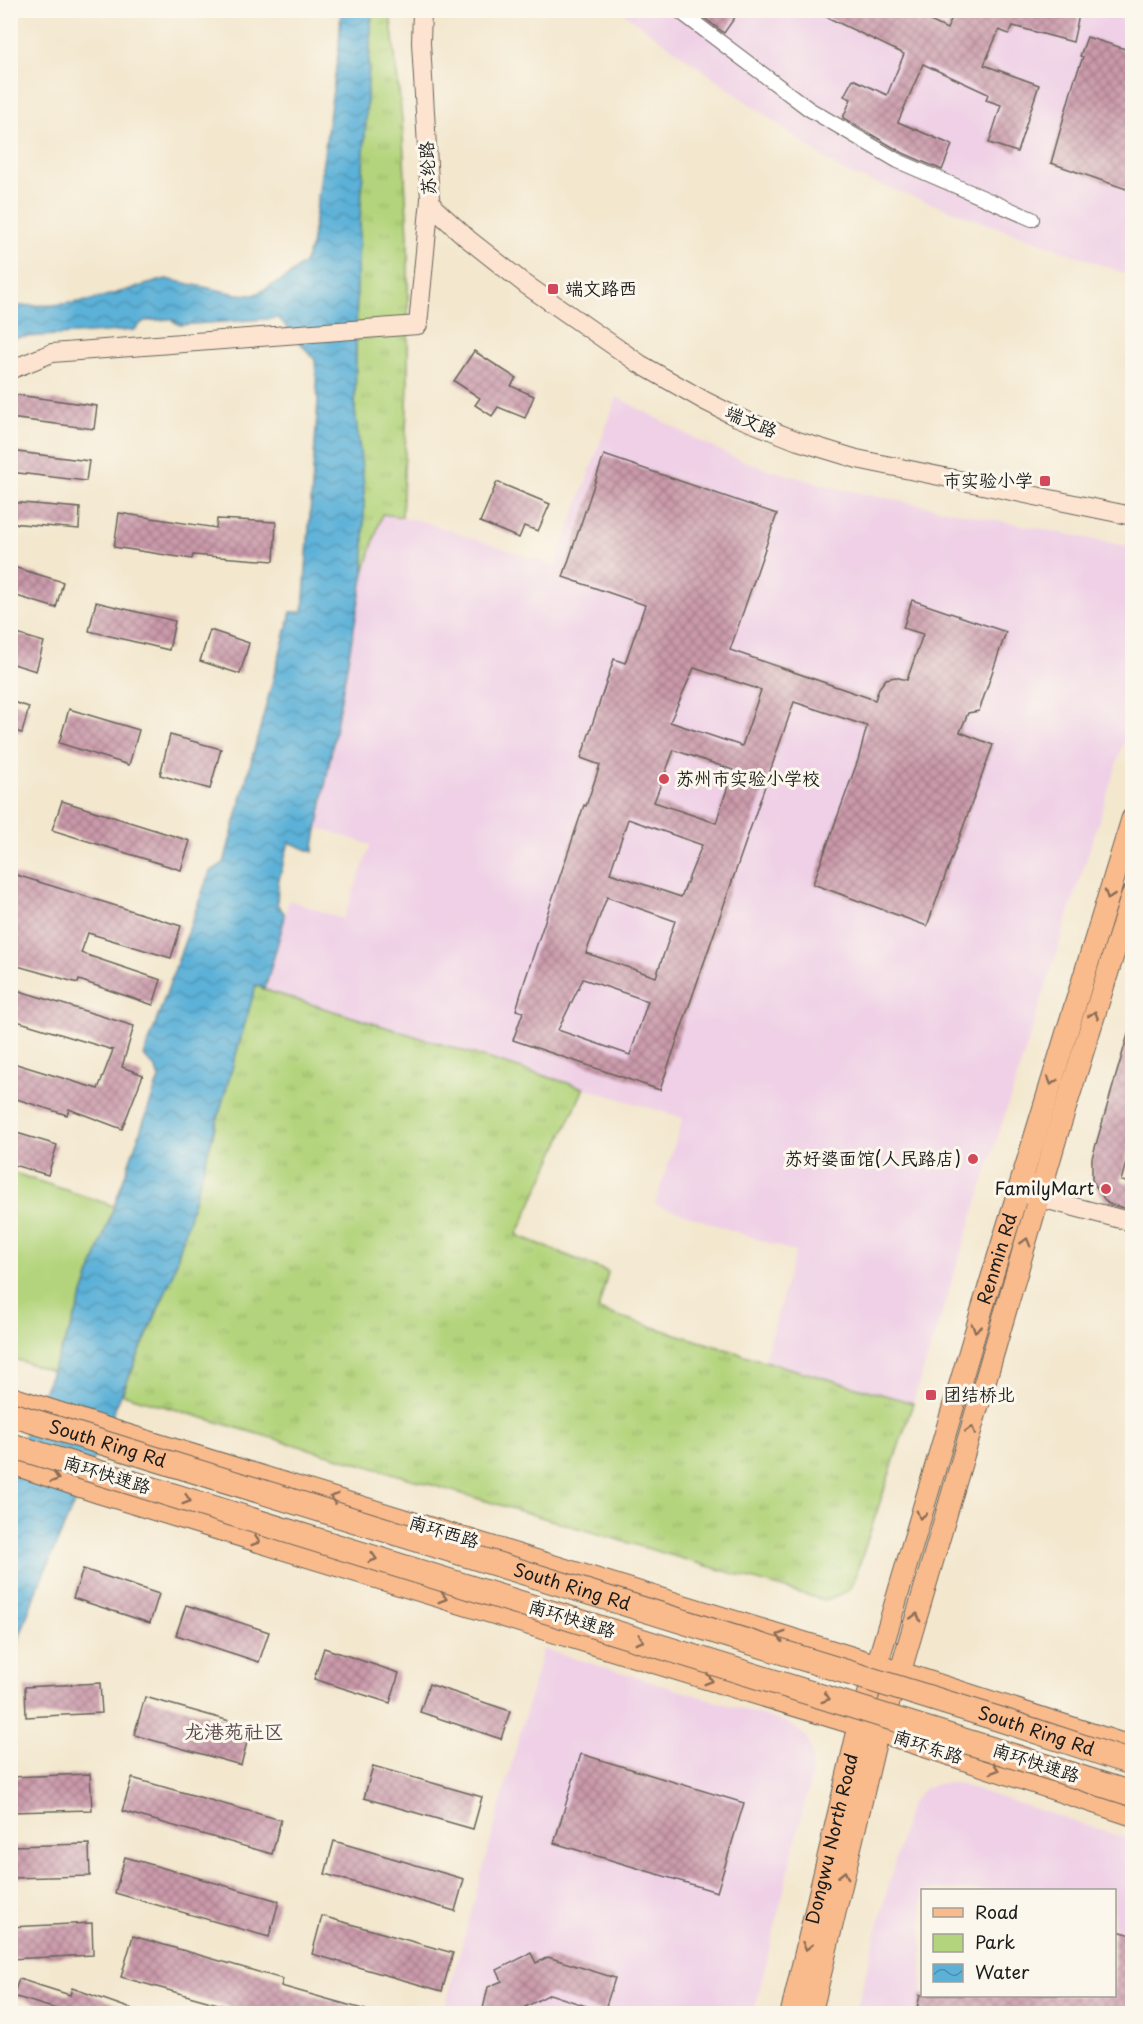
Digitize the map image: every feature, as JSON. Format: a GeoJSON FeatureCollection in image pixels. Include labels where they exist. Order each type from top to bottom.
{"type":"FeatureCollection","features":[{"type":"Feature","properties":{"kind":"highway","name":"South Ring Rd"},"geometry":{"type":"LineString","coordinates":[[14,1404],[1132,1763]]}},
{"type":"Feature","properties":{"kind":"highway","name":"南环快速路"},"geometry":{"type":"LineString","coordinates":[[10,1445],[1132,1794]]}},
{"type":"Feature","properties":{"kind":"main road","name":"Renmin Rd"},"geometry":{"type":"LineString","coordinates":[[878,1665],[1018,1192],[1132,819]]}},
{"type":"Feature","properties":{"kind":"main road","name":"Renmin Rd"},"geometry":{"type":"LineString","coordinates":[[900,1673],[1039,1199],[1132,895]]}},
{"type":"Feature","properties":{"kind":"main road","name":"南环西路"},"geometry":{"type":"LineString","coordinates":[[14,1404],[124,1434],[878,1665]]}},
{"type":"Feature","properties":{"kind":"main road"},"geometry":{"type":"LineString","coordinates":[[10,1463],[100,1493],[869,1728]]}},
{"type":"Feature","properties":{"kind":"main road"},"geometry":{"type":"LineString","coordinates":[[878,1665],[1132,1747]]}},
{"type":"Feature","properties":{"kind":"main road","name":"Dongwu North Road"},"geometry":{"type":"LineString","coordinates":[[811,2013],[869,1728],[878,1665]]}},
{"type":"Feature","properties":{"kind":"main road","name":"Dongwu North Road"},"geometry":{"type":"LineString","coordinates":[[791,2013],[869,1728],[900,1673]]}},
{"type":"Feature","properties":{"kind":"main road","name":"南环东路"},"geometry":{"type":"LineString","coordinates":[[869,1728],[1132,1815]]}},
{"type":"Feature","properties":{"kind":"street","name":"苏纶路"},"geometry":{"type":"LineString","coordinates":[[10,370],[52,353],[418,325],[430,200],[422,10]]}},
{"type":"Feature","properties":{"kind":"street"},"geometry":{"type":"LineString","coordinates":[[678,10],[809,109],[898,161],[1032,219]]}},
{"type":"Feature","properties":{"kind":"street","name":"端文路"},"geometry":{"type":"LineString","coordinates":[[430,200],[434,208],[468,239],[609,343],[670,382],[737,417],[798,441],[857,459],[1132,516]]}},
{"type":"Feature","properties":{"kind":"street"},"geometry":{"type":"LineString","coordinates":[[1018,1192],[1132,1222]]}},
{"type":"Feature","properties":{"kind":"shaded area"},"geometry":{"type":"Polygon","coordinates":[[[621,11],[1132,11],[1132,276],[842,171],[621,11]]]}},
{"type":"Feature","properties":{"kind":"shaded area","name":"苏州市实验小学校"},"geometry":{"type":"Polygon","coordinates":[[[617,397],[731,456],[767,469],[836,488],[1132,547],[1132,716],[913,1403],[764,1361],[795,1252],[655,1204],[683,1118],[265,990],[289,900],[343,919],[371,845],[318,828],[364,573],[382,514],[422,521],[555,566],[617,397]]]}},
{"type":"Feature","properties":{"kind":"shaded area"},"geometry":{"type":"Polygon","coordinates":[[[543,1649],[790,1724],[807,1738],[812,1753],[812,1774],[754,2013],[443,2014],[543,1649]]]}},
{"type":"Feature","properties":{"kind":"shaded area"},"geometry":{"type":"Polygon","coordinates":[[[955,1783],[1132,1840],[1132,2013],[855,2014],[909,1807],[924,1789],[937,1784],[955,1783]]]}},
{"type":"Feature","properties":{"kind":"green space"},"geometry":{"type":"Polygon","coordinates":[[[372,11],[390,11],[402,119],[408,236],[408,385],[402,517],[382,514],[364,573],[355,409],[357,274],[372,11]]]}},
{"type":"Feature","properties":{"kind":"green space"},"geometry":{"type":"Polygon","coordinates":[[[256,985],[265,990],[584,1088],[517,1235],[608,1272],[598,1310],[764,1361],[913,1403],[852,1586],[849,1589],[839,1596],[823,1600],[122,1394],[172,1277],[256,985]]]}},
{"type":"Feature","properties":{"kind":"green space"},"geometry":{"type":"Polygon","coordinates":[[[11,1172],[114,1206],[73,1323],[52,1371],[11,1358],[11,1172]]]}},
{"type":"Feature","properties":{"kind":"water"},"geometry":{"type":"Polygon","coordinates":[[[341,11],[372,11],[357,274],[355,409],[364,485],[364,573],[313,852],[289,842],[278,883],[277,904],[284,913],[283,924],[265,989],[256,985],[172,1277],[35,1594],[11,1661],[11,1466],[73,1323],[159,1078],[156,1069],[144,1056],[205,884],[210,872],[224,863],[291,612],[303,612],[318,401],[315,360],[279,318],[180,325],[170,319],[144,321],[134,330],[11,338],[11,306],[88,301],[166,279],[237,294],[254,295],[286,278],[304,263],[311,247],[339,47],[341,11]]]}},
{"type":"Feature","properties":{"kind":"building"},"geometry":{"type":"Polygon","coordinates":[[[694,10],[740,10],[724,33],[694,10]]]}},
{"type":"Feature","properties":{"kind":"building"},"geometry":{"type":"Polygon","coordinates":[[[812,10],[907,10],[947,29],[955,10],[1080,10],[1073,42],[1013,26],[1009,34],[999,30],[984,65],[1039,85],[1017,152],[989,143],[1001,105],[986,100],[988,94],[923,64],[898,122],[952,145],[942,170],[903,153],[843,118],[851,99],[844,96],[853,79],[887,95],[904,54],[812,10]]]}},
{"type":"Feature","properties":{"kind":"building"},"geometry":{"type":"Polygon","coordinates":[[[1087,37],[1132,51],[1132,191],[1051,163],[1087,37]]]}},
{"type":"Feature","properties":{"kind":"building"},"geometry":{"type":"Polygon","coordinates":[[[474,351],[516,378],[511,386],[534,396],[525,418],[498,407],[492,416],[475,405],[480,398],[454,381],[474,351]]]}},
{"type":"Feature","properties":{"kind":"building"},"geometry":{"type":"Polygon","coordinates":[[[10,394],[97,406],[94,429],[10,418],[10,394]]]}},
{"type":"Feature","properties":{"kind":"building"},"geometry":{"type":"Polygon","coordinates":[[[10,451],[89,461],[86,481],[10,472],[10,451]]]}},
{"type":"Feature","properties":{"kind":"building"},"geometry":{"type":"Polygon","coordinates":[[[604,455],[777,514],[730,650],[875,700],[879,688],[886,679],[895,677],[907,680],[923,634],[903,628],[912,600],[1006,632],[979,711],[968,713],[960,732],[993,745],[927,926],[813,884],[858,760],[867,726],[794,702],[660,1090],[513,1040],[523,1012],[516,1010],[525,980],[584,805],[586,806],[600,765],[581,758],[614,659],[625,663],[645,605],[563,577],[604,455]],[[694,668],[670,722],[742,746],[761,690],[694,668]],[[674,750],[654,802],[716,823],[733,770],[674,750]],[[628,819],[610,873],[681,897],[702,845],[628,819]],[[607,897],[586,953],[656,977],[675,921],[607,897]],[[583,979],[558,1030],[630,1055],[648,1001],[583,979]]]}},
{"type":"Feature","properties":{"kind":"building"},"geometry":{"type":"Polygon","coordinates":[[[497,482],[550,504],[538,531],[524,526],[519,538],[480,522],[497,482]]]}},
{"type":"Feature","properties":{"kind":"building"},"geometry":{"type":"Polygon","coordinates":[[[10,502],[80,508],[79,529],[10,523],[10,502]]]}},
{"type":"Feature","properties":{"kind":"building"},"geometry":{"type":"Polygon","coordinates":[[[119,513],[216,528],[217,519],[276,522],[274,561],[193,555],[192,559],[114,547],[119,513]]]}},
{"type":"Feature","properties":{"kind":"building"},"geometry":{"type":"Polygon","coordinates":[[[10,566],[63,582],[56,608],[10,594],[10,566]]]}},
{"type":"Feature","properties":{"kind":"building"},"geometry":{"type":"Polygon","coordinates":[[[96,602],[175,621],[169,650],[89,631],[96,602]]]}},
{"type":"Feature","properties":{"kind":"building"},"geometry":{"type":"Polygon","coordinates":[[[210,630],[249,643],[240,674],[200,661],[210,630]]]}},
{"type":"Feature","properties":{"kind":"building"},"geometry":{"type":"Polygon","coordinates":[[[10,632],[44,642],[36,671],[10,663],[10,632]]]}},
{"type":"Feature","properties":{"kind":"building"},"geometry":{"type":"Polygon","coordinates":[[[10,701],[29,707],[22,733],[10,730],[10,701]]]}},
{"type":"Feature","properties":{"kind":"building"},"geometry":{"type":"Polygon","coordinates":[[[69,709],[139,730],[129,765],[59,743],[69,709]]]}},
{"type":"Feature","properties":{"kind":"building"},"geometry":{"type":"Polygon","coordinates":[[[170,735],[221,749],[210,789],[160,775],[170,735]]]}},
{"type":"Feature","properties":{"kind":"building"},"geometry":{"type":"Polygon","coordinates":[[[62,801],[190,841],[181,870],[52,830],[62,801]]]}},
{"type":"Feature","properties":{"kind":"building"},"geometry":{"type":"Polygon","coordinates":[[[10,873],[181,926],[171,958],[88,933],[81,953],[161,980],[153,1005],[79,980],[78,983],[10,964],[10,873]]]}},
{"type":"Feature","properties":{"kind":"building"},"geometry":{"type":"Polygon","coordinates":[[[10,988],[134,1026],[122,1067],[143,1075],[122,1129],[69,1109],[67,1115],[10,1097],[10,1062],[98,1089],[113,1050],[10,1019],[10,988]]]}},
{"type":"Feature","properties":{"kind":"building"},"geometry":{"type":"Polygon","coordinates":[[[1129,1031],[1132,1032],[1132,1141],[1121,1181],[1132,1183],[1132,1210],[1109,1204],[1092,1180],[1092,1158],[1129,1031]]]}},
{"type":"Feature","properties":{"kind":"building"},"geometry":{"type":"Polygon","coordinates":[[[10,1131],[57,1145],[48,1175],[10,1164],[10,1131]]]}},
{"type":"Feature","properties":{"kind":"building"},"geometry":{"type":"Polygon","coordinates":[[[83,1569],[159,1594],[150,1623],[73,1598],[83,1569]]]}},
{"type":"Feature","properties":{"kind":"building"},"geometry":{"type":"Polygon","coordinates":[[[186,1605],[269,1632],[259,1662],[176,1635],[186,1605]]]}},
{"type":"Feature","properties":{"kind":"building"},"geometry":{"type":"Polygon","coordinates":[[[324,1648],[399,1673],[390,1703],[314,1679],[324,1648]]]}},
{"type":"Feature","properties":{"kind":"building"},"geometry":{"type":"Polygon","coordinates":[[[100,1683],[102,1713],[26,1717],[25,1687],[100,1683]]]}},
{"type":"Feature","properties":{"kind":"building"},"geometry":{"type":"Polygon","coordinates":[[[429,1684],[510,1711],[501,1739],[420,1712],[429,1684]]]}},
{"type":"Feature","properties":{"kind":"building"},"geometry":{"type":"Polygon","coordinates":[[[145,1697],[251,1727],[241,1765],[134,1735],[145,1697]]]}},
{"type":"Feature","properties":{"kind":"building"},"geometry":{"type":"Polygon","coordinates":[[[581,1754],[744,1803],[717,1892],[554,1843],[581,1754]]]}},
{"type":"Feature","properties":{"kind":"building"},"geometry":{"type":"Polygon","coordinates":[[[373,1766],[482,1797],[473,1829],[364,1798],[373,1766]]]}},
{"type":"Feature","properties":{"kind":"building"},"geometry":{"type":"Polygon","coordinates":[[[90,1774],[92,1810],[10,1812],[10,1777],[90,1774]]]}},
{"type":"Feature","properties":{"kind":"building"},"geometry":{"type":"Polygon","coordinates":[[[132,1778],[281,1820],[272,1854],[122,1811],[132,1778]]]}},
{"type":"Feature","properties":{"kind":"building"},"geometry":{"type":"Polygon","coordinates":[[[334,1841],[464,1879],[455,1911],[325,1874],[334,1841]]]}},
{"type":"Feature","properties":{"kind":"building"},"geometry":{"type":"Polygon","coordinates":[[[89,1844],[90,1876],[10,1878],[10,1846],[89,1844]]]}},
{"type":"Feature","properties":{"kind":"building"},"geometry":{"type":"Polygon","coordinates":[[[125,1857],[279,1901],[269,1937],[115,1893],[125,1857]]]}},
{"type":"Feature","properties":{"kind":"building"},"geometry":{"type":"Polygon","coordinates":[[[322,1916],[453,1953],[442,1991],[312,1954],[322,1916]]]}},
{"type":"Feature","properties":{"kind":"building"},"geometry":{"type":"Polygon","coordinates":[[[92,1923],[93,1955],[10,1959],[10,1927],[92,1923]]]}},
{"type":"Feature","properties":{"kind":"building"},"geometry":{"type":"Polygon","coordinates":[[[1116,1931],[1132,1935],[1132,2013],[916,2013],[920,1995],[921,1997],[1116,1997],[1116,1931]]]}},
{"type":"Feature","properties":{"kind":"building"},"geometry":{"type":"Polygon","coordinates":[[[133,1936],[283,1979],[281,1986],[366,2010],[365,2013],[250,2013],[121,1977],[133,1936]]]}},
{"type":"Feature","properties":{"kind":"building"},"geometry":{"type":"Polygon","coordinates":[[[531,1953],[536,1963],[548,1957],[615,1978],[604,2012],[550,1994],[525,2007],[523,2013],[482,2013],[488,1987],[502,1981],[497,1970],[531,1953]]]}},
{"type":"Feature","properties":{"kind":"building"},"geometry":{"type":"Polygon","coordinates":[[[19,1979],[70,1995],[72,1988],[140,2013],[69,2013],[13,1996],[19,1979]]]}},
{"type":"Feature","properties":{"kind":"place","name":"端文路西"},"geometry":{"type":"Point","coordinates":[553,289]}},
{"type":"Feature","properties":{"kind":"place","name":"市实验小学"},"geometry":{"type":"Point","coordinates":[1045,481]}},
{"type":"Feature","properties":{"kind":"place","name":"苏州市实验小学校"},"geometry":{"type":"Point","coordinates":[664,779]}},
{"type":"Feature","properties":{"kind":"place","name":"苏好婆面馆(人民路店)"},"geometry":{"type":"Point","coordinates":[973,1159]}},
{"type":"Feature","properties":{"kind":"place","name":"FamilyMart"},"geometry":{"type":"Point","coordinates":[1106,1189]}},
{"type":"Feature","properties":{"kind":"place","name":"团结桥北"},"geometry":{"type":"Point","coordinates":[931,1395]}},
{"type":"Feature","properties":{"kind":"district","name":"龙港苑社区"},"geometry":{"type":"Point","coordinates":[234,1732]}}]}
